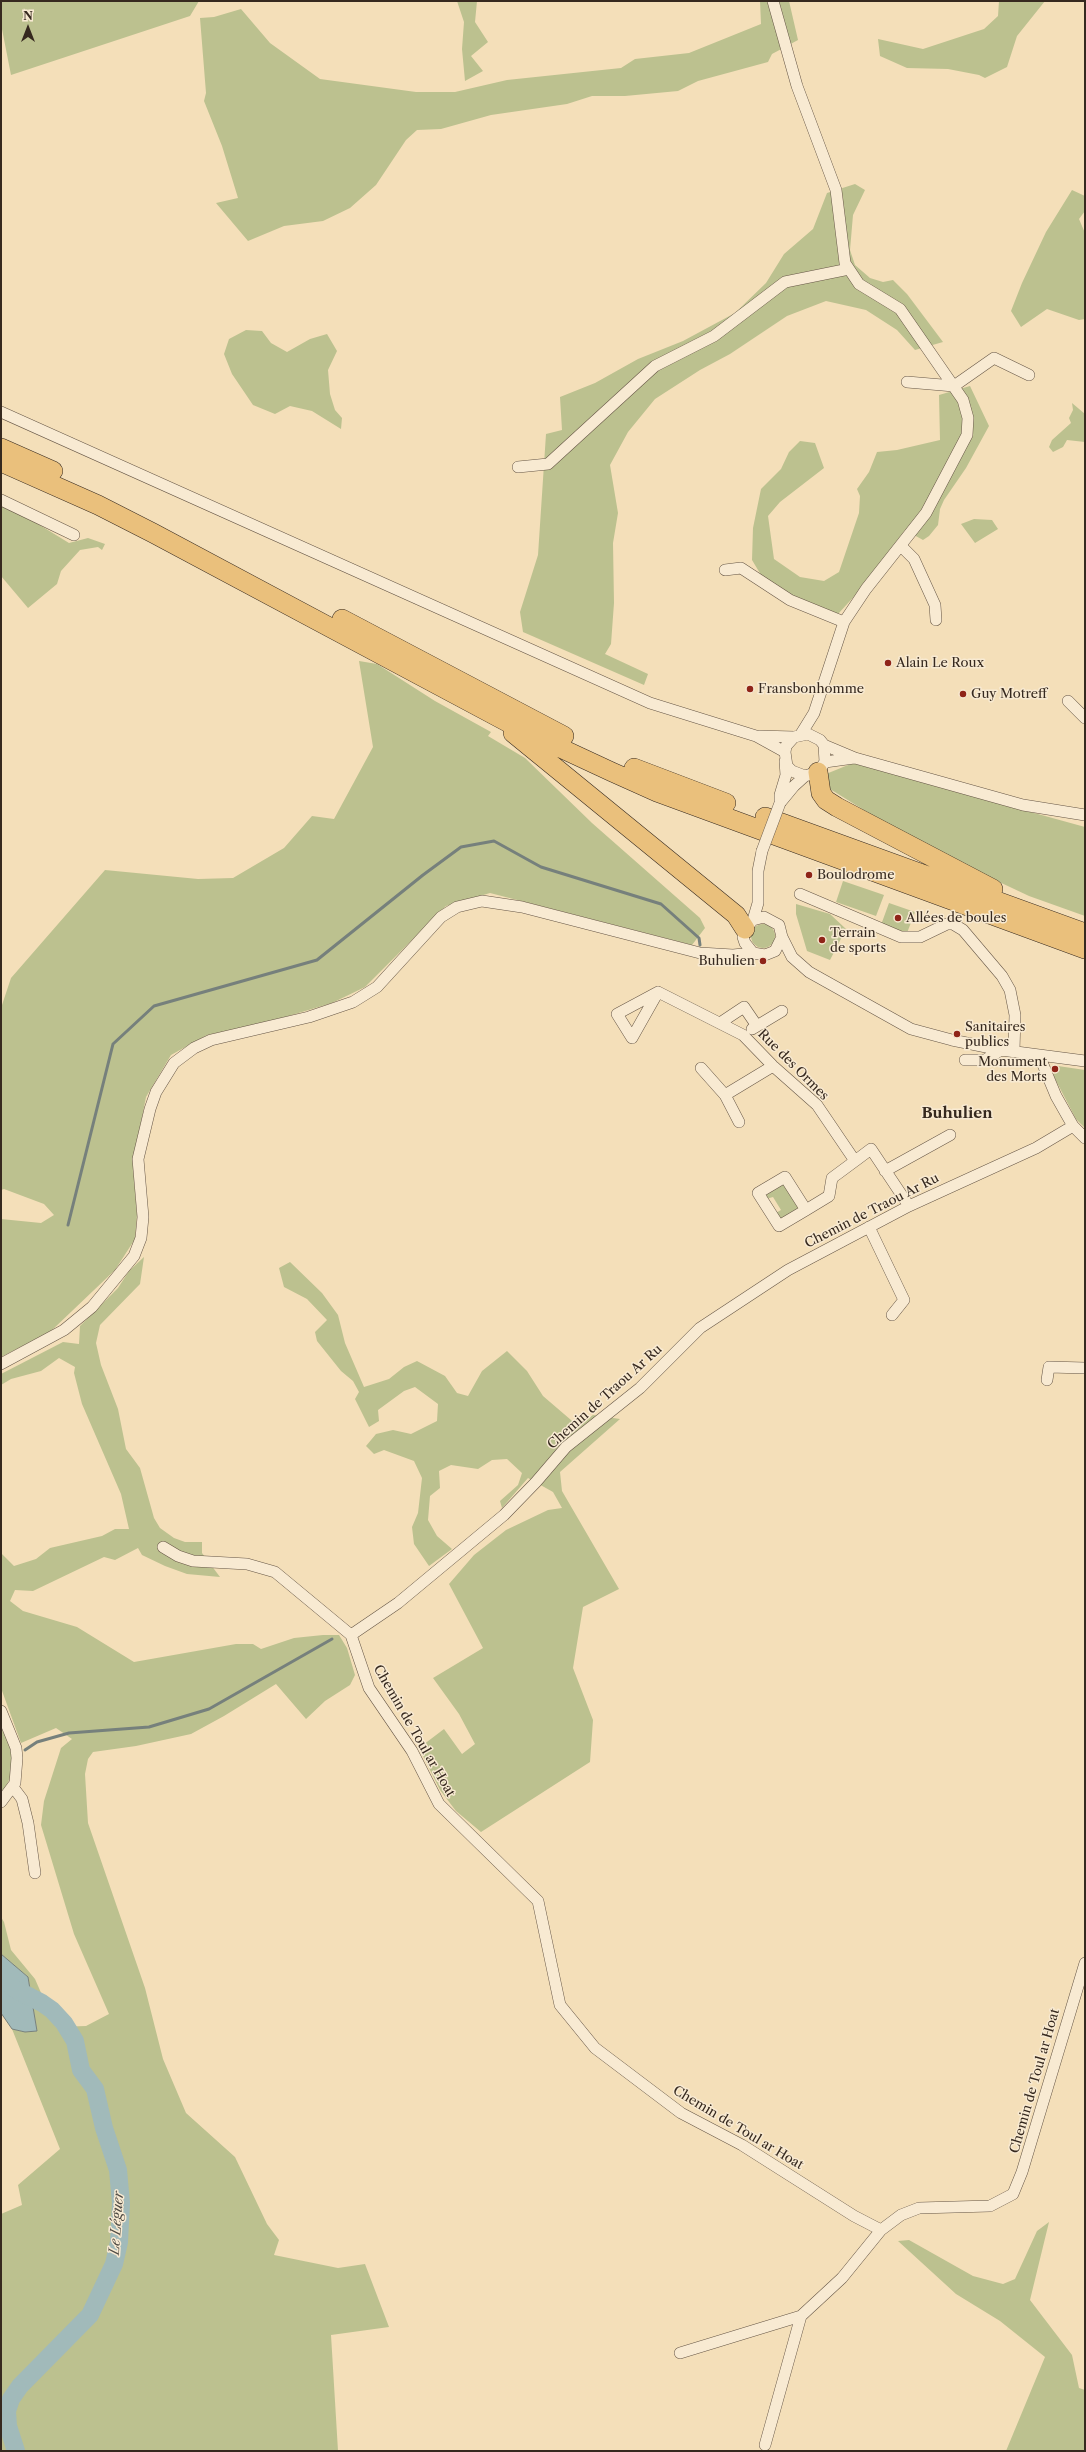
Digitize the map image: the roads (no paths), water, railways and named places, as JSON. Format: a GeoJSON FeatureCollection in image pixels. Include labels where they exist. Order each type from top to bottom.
{"type":"FeatureCollection","features":[{"type":"Feature","properties":{"kind":"highway"},"geometry":{"type":"LineString","coordinates":[[1,448],[94,489],[152,518],[534,721],[597,752],[731,805],[1085,933]]}},
{"type":"Feature","properties":{"kind":"highway"},"geometry":{"type":"LineString","coordinates":[[1,462],[98,505],[146,529],[486,710],[566,751],[657,792],[1085,948]]}},
{"type":"Feature","properties":{"kind":"highway"},"geometry":{"type":"LineString","coordinates":[[486,710],[736,915],[747,929]]}},
{"type":"Feature","properties":{"kind":"highway"},"geometry":{"type":"LineString","coordinates":[[816,770],[821,793],[826,800],[837,807],[1058,923]]}},
{"type":"Feature","properties":{"kind":"street"},"geometry":{"type":"LineString","coordinates":[[723,955],[737,947],[747,929],[759,894],[758,871],[762,851],[780,803],[780,795],[786,775],[786,746],[798,736],[814,713],[844,622],[866,589],[926,513],[967,435],[967,412],[963,400],[900,309],[859,284],[845,263],[836,190],[797,86],[773,1]]}},
{"type":"Feature","properties":{"kind":"street"},"geometry":{"type":"LineString","coordinates":[[518,467],[548,464],[655,366],[714,336],[786,282],[849,269]]}},
{"type":"Feature","properties":{"kind":"street"},"geometry":{"type":"LineString","coordinates":[[907,382],[954,386],[994,358],[1028,375]]}},
{"type":"Feature","properties":{"kind":"street"},"geometry":{"type":"LineString","coordinates":[[1,412],[650,703],[756,736],[798,736],[808,734],[822,743],[855,758],[1024,805],[1085,815]]}},
{"type":"Feature","properties":{"kind":"street"},"geometry":{"type":"LineString","coordinates":[[1,500],[74,535]]}},
{"type":"Feature","properties":{"kind":"street"},"geometry":{"type":"LineString","coordinates":[[901,546],[914,559],[935,605],[936,620]]}},
{"type":"Feature","properties":{"kind":"street"},"geometry":{"type":"LineString","coordinates":[[725,570],[741,568],[790,600],[844,622]]}},
{"type":"Feature","properties":{"kind":"street"},"geometry":{"type":"LineString","coordinates":[[1068,701],[1085,718]]}},
{"type":"Feature","properties":{"kind":"street"},"geometry":{"type":"LineString","coordinates":[[780,803],[816,770],[822,743],[814,713]]}},
{"type":"Feature","properties":{"kind":"street"},"geometry":{"type":"LineString","coordinates":[[756,736],[785,756],[792,771],[816,770],[855,758]]}},
{"type":"Feature","properties":{"kind":"street"},"geometry":{"type":"LineString","coordinates":[[759,894],[774,921]]}},
{"type":"Feature","properties":{"kind":"street"},"geometry":{"type":"LineString","coordinates":[[800,894],[901,937],[920,937],[947,924],[953,924],[963,930],[1002,976],[1010,990],[1015,1015],[1014,1051]]}},
{"type":"Feature","properties":{"kind":"street"},"geometry":{"type":"LineString","coordinates":[[1,1364],[64,1330],[92,1307],[134,1256],[141,1238],[143,1216],[138,1159],[156,1092],[170,1069],[183,1054],[211,1040],[310,1018],[353,1002],[377,987],[441,917],[457,907],[482,901],[522,907],[700,953],[723,955],[753,953],[765,955],[797,963],[830,985],[911,1028],[952,1040],[1001,1050],[1085,1061]]}},
{"type":"Feature","properties":{"kind":"street"},"geometry":{"type":"LineString","coordinates":[[747,929],[764,917],[774,921],[779,925],[782,937],[797,963]]}},
{"type":"Feature","properties":{"kind":"street"},"geometry":{"type":"LineString","coordinates":[[747,929],[748,949],[753,953]]}},
{"type":"Feature","properties":{"kind":"street"},"geometry":{"type":"LineString","coordinates":[[765,955],[775,951],[782,937]]}},
{"type":"Feature","properties":{"kind":"street","name":"Rue des Ormes"},"geometry":{"type":"LineString","coordinates":[[658,992],[743,1034],[773,1066],[816,1105],[854,1161]]}},
{"type":"Feature","properties":{"kind":"street"},"geometry":{"type":"LineString","coordinates":[[720,1023],[744,1007],[757,1026]]}},
{"type":"Feature","properties":{"kind":"street"},"geometry":{"type":"LineString","coordinates":[[743,1034],[782,1011]]}},
{"type":"Feature","properties":{"kind":"street"},"geometry":{"type":"LineString","coordinates":[[965,1060],[985,1060],[1001,1050]]}},
{"type":"Feature","properties":{"kind":"street"},"geometry":{"type":"LineString","coordinates":[[1039,1055],[1056,1096],[1073,1126],[1085,1138]]}},
{"type":"Feature","properties":{"kind":"street"},"geometry":{"type":"LineString","coordinates":[[725,1095],[773,1066]]}},
{"type":"Feature","properties":{"kind":"street"},"geometry":{"type":"LineString","coordinates":[[701,1068],[725,1095],[739,1122]]}},
{"type":"Feature","properties":{"kind":"street","name":"Chemin de Traou Ar Ru"},"geometry":{"type":"LineString","coordinates":[[351,1635],[410,1594],[504,1515],[536,1482],[566,1447],[640,1388],[700,1328],[788,1270],[908,1206],[1036,1148],[1073,1126]]}},
{"type":"Feature","properties":{"kind":"street"},"geometry":{"type":"LineString","coordinates":[[885,1171],[950,1135]]}},
{"type":"Feature","properties":{"kind":"street"},"geometry":{"type":"LineString","coordinates":[[806,1210],[785,1177],[758,1193],[779,1226],[806,1210],[829,1196],[832,1178],[871,1149],[908,1206]]}},
{"type":"Feature","properties":{"kind":"street"},"geometry":{"type":"LineString","coordinates":[[869,1227],[904,1300],[892,1315]]}},
{"type":"Feature","properties":{"kind":"street"},"geometry":{"type":"LineString","coordinates":[[1047,1380],[1048,1367],[1085,1368]]}},
{"type":"Feature","properties":{"kind":"street"},"geometry":{"type":"LineString","coordinates":[[163,1547],[178,1556],[193,1561],[247,1564],[275,1572],[351,1635]]}},
{"type":"Feature","properties":{"kind":"street","name":"Chemin de Toul ar Hoat"},"geometry":{"type":"LineString","coordinates":[[351,1635],[369,1688],[406,1742],[439,1804],[538,1902],[560,2004],[595,2048],[681,2113],[742,2145],[854,2216],[881,2230],[901,2215],[919,2208],[990,2206],[1013,2194],[1022,2172],[1085,1963]]}},
{"type":"Feature","properties":{"kind":"street"},"geometry":{"type":"LineString","coordinates":[[1,1711],[16,1748],[17,1772],[13,1787],[1,1802]]}},
{"type":"Feature","properties":{"kind":"street"},"geometry":{"type":"LineString","coordinates":[[13,1787],[22,1799],[28,1823],[35,1873]]}},
{"type":"Feature","properties":{"kind":"street"},"geometry":{"type":"LineString","coordinates":[[680,2354],[801,2316],[842,2278],[881,2230]]}},
{"type":"Feature","properties":{"kind":"street"},"geometry":{"type":"LineString","coordinates":[[765,2445],[801,2316]]}},
{"type":"Feature","properties":{"kind":"water"},"geometry":{"type":"Polygon","coordinates":[[[1,1954],[28,1977],[37,2031],[25,2032],[12,2029],[1,2013],[1,1954]]]}},
{"type":"Feature","properties":{"kind":"waterway"},"geometry":{"type":"LineString","coordinates":[[68,1225],[113,1044],[154,1006],[317,960],[423,875],[461,847],[494,841],[541,867],[661,904],[699,938],[700,945]]}},
{"type":"Feature","properties":{"kind":"waterway"},"geometry":{"type":"LineString","coordinates":[[25,1750],[37,1742],[69,1733],[149,1727],[209,1709],[332,1639]]}},
{"type":"Feature","properties":{"kind":"waterway","name":"Le Léguer"},"geometry":{"type":"LineString","coordinates":[[1,1977],[15,1989],[52,2010],[64,2023],[75,2041],[81,2070],[95,2089],[104,2128],[118,2170],[121,2203],[119,2242],[114,2264],[90,2315],[20,2386],[11,2399],[7,2411],[8,2426],[16,2451]]}},
{"type":"Feature","properties":{"kind":"place","name":"Alain Le Roux"},"geometry":{"type":"Point","coordinates":[888,663]}},
{"type":"Feature","properties":{"kind":"place","name":"Fransbonhomme"},"geometry":{"type":"Point","coordinates":[750,689]}},
{"type":"Feature","properties":{"kind":"place","name":"Guy Motreff"},"geometry":{"type":"Point","coordinates":[963,694]}},
{"type":"Feature","properties":{"kind":"place","name":"Boulodrome"},"geometry":{"type":"Point","coordinates":[809,875]}},
{"type":"Feature","properties":{"kind":"place","name":"Allées de boules"},"geometry":{"type":"Point","coordinates":[898,918]}},
{"type":"Feature","properties":{"kind":"place","name":"Terrain de sports"},"geometry":{"type":"Point","coordinates":[822,940]}},
{"type":"Feature","properties":{"kind":"place","name":"Buhulien"},"geometry":{"type":"Point","coordinates":[763,961]}},
{"type":"Feature","properties":{"kind":"place","name":"Sanitaires publics"},"geometry":{"type":"Point","coordinates":[957,1034]}},
{"type":"Feature","properties":{"kind":"place","name":"Monument des Morts"},"geometry":{"type":"Point","coordinates":[1055,1069]}},
{"type":"Feature","properties":{"kind":"district","name":"Buhulien"},"geometry":{"type":"Point","coordinates":[957,1114]}}]}
